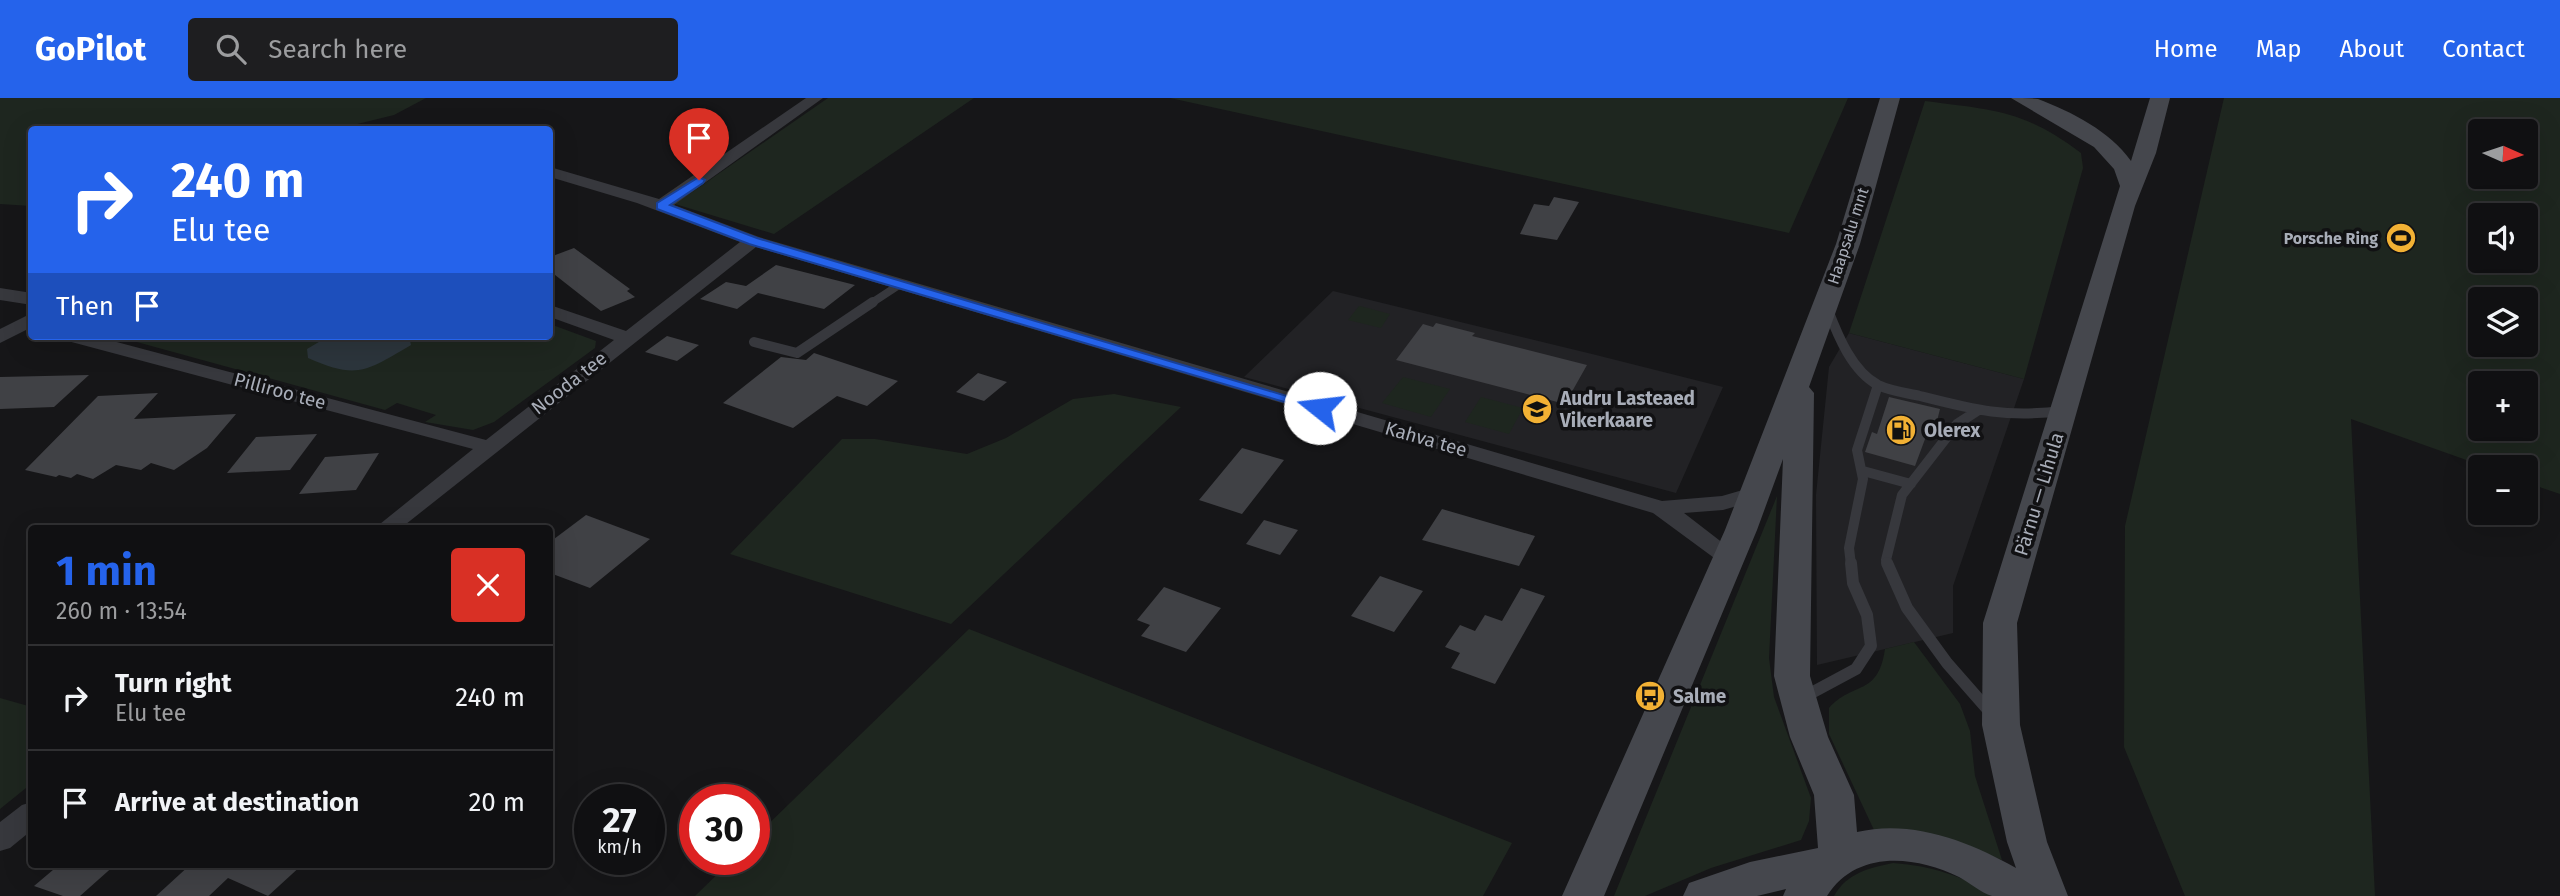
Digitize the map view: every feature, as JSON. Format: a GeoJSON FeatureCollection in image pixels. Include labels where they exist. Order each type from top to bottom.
{"type":"FeatureCollection","features":[{"type":"Feature","properties":{"kind":"main road","name":"Haapsalu mnt"},"geometry":{"type":"LineString","coordinates":[[1583,896],[1753,495],[1848,244],[1890,98]]}},
{"type":"Feature","properties":{"kind":"main road"},"geometry":{"type":"LineString","coordinates":[[2021,98],[2110,149],[2126,167],[2131,186]]}},
{"type":"Feature","properties":{"kind":"main road","name":"Pärnu — Lihula"},"geometry":{"type":"LineString","coordinates":[[2047,896],[2027,842],[2001,725],[2000,623],[2160,98]]}},
{"type":"Feature","properties":{"kind":"main road"},"geometry":{"type":"LineString","coordinates":[[1800,371],[1798,506],[1791,650],[1797,701],[1833,795],[1835,859]]}},
{"type":"Feature","properties":{"kind":"main road"},"geometry":{"type":"LineString","coordinates":[[1704,896],[1750,880],[1835,859],[1863,847],[1888,844],[1936,850],[1991,873],[2023,896]]}},
{"type":"Feature","properties":{"kind":"main road"},"geometry":{"type":"LineString","coordinates":[[1804,896],[1817,874],[1835,859]]}},
{"type":"Feature","properties":{"kind":"street"},"geometry":{"type":"LineString","coordinates":[[662,206],[816,98]]}},
{"type":"Feature","properties":{"kind":"street","name":"Kahva tee"},"geometry":{"type":"LineString","coordinates":[[553,173],[662,206],[753,241],[1661,508],[1729,556]]}},
{"type":"Feature","properties":{"kind":"street","name":"Nooda tee"},"geometry":{"type":"LineString","coordinates":[[391,525],[753,241]]}},
{"type":"Feature","properties":{"kind":"street"},"geometry":{"type":"LineString","coordinates":[[0,294],[28,298]]}},
{"type":"Feature","properties":{"kind":"street"},"geometry":{"type":"LineString","coordinates":[[553,313],[626,338]]}},
{"type":"Feature","properties":{"kind":"street"},"geometry":{"type":"LineString","coordinates":[[0,337],[28,323]]}},
{"type":"Feature","properties":{"kind":"street","name":"Pilliroo tee"},"geometry":{"type":"LineString","coordinates":[[86,340],[489,446]]}},
{"type":"Feature","properties":{"kind":"street","name":"Kahva tee"},"geometry":{"type":"LineString","coordinates":[[1661,508],[1723,503],[1753,495]]}},
{"type":"Feature","properties":{"kind":"street"},"geometry":{"type":"LineString","coordinates":[[0,839],[28,816]]}},
{"type":"Feature","properties":{"kind":"lane"},"geometry":{"type":"LineString","coordinates":[[754,342],[797,353],[899,285]]}},
{"type":"Feature","properties":{"kind":"lane"},"geometry":{"type":"LineString","coordinates":[[1825,304],[1840,340],[1855,363],[1878,385],[1977,411],[2023,416],[2064,411]]}},
{"type":"Feature","properties":{"kind":"lane"},"geometry":{"type":"LineString","coordinates":[[1797,701],[1856,669],[1871,646],[1867,615],[1853,583],[1849,548],[1863,471],[1857,450],[1878,385]]}},
{"type":"Feature","properties":{"kind":"lane"},"geometry":{"type":"LineString","coordinates":[[1977,411],[1957,425],[1902,495],[1886,560],[1907,608],[1947,663],[2001,725]]}},
{"type":"Feature","properties":{"kind":"lane"},"geometry":{"type":"LineString","coordinates":[[1863,471],[1911,484]]}},
{"type":"Feature","properties":{"kind":"shaded area"},"geometry":{"type":"Polygon","coordinates":[[[0,98],[426,98],[394,115],[349,126],[28,126],[28,206],[0,204],[0,98]]]}},
{"type":"Feature","properties":{"kind":"shaded area"},"geometry":{"type":"Polygon","coordinates":[[[828,98],[974,98],[774,234],[675,204],[828,98]]]}},
{"type":"Feature","properties":{"kind":"shaded area"},"geometry":{"type":"Polygon","coordinates":[[[1170,98],[1848,98],[1789,233],[1170,98]]]}},
{"type":"Feature","properties":{"kind":"shaded area"},"geometry":{"type":"Polygon","coordinates":[[[2224,98],[2560,98],[2560,494],[2538,486],[2538,455],[2468,455],[2468,461],[2351,419],[2375,896],[2185,896],[2124,747],[2125,526],[2224,98]]]}},
{"type":"Feature","properties":{"kind":"shaded area"},"geometry":{"type":"Polygon","coordinates":[[[1925,101],[2008,114],[2042,128],[2081,153],[2083,168],[2024,379],[1849,333],[1925,101]]]}},
{"type":"Feature","properties":{"kind":"shaded area","name":"Audru Lasteaed Vikerkaare"},"geometry":{"type":"Polygon","coordinates":[[[1333,291],[1723,387],[1676,493],[1244,377],[1333,291]]]}},
{"type":"Feature","properties":{"kind":"shaded area"},"geometry":{"type":"Polygon","coordinates":[[[1359,306],[1390,314],[1381,328],[1348,320],[1359,306]]]}},
{"type":"Feature","properties":{"kind":"shaded area"},"geometry":{"type":"Polygon","coordinates":[[[553,325],[596,341],[595,348],[494,422],[473,430],[425,422],[436,415],[397,403],[385,410],[130,340],[553,340],[553,325]]]}},
{"type":"Feature","properties":{"kind":"shaded area"},"geometry":{"type":"Polygon","coordinates":[[[1849,333],[2024,379],[1953,586],[1953,633],[1817,665],[1816,495],[1829,367],[1849,333]]]}},
{"type":"Feature","properties":{"kind":"shaded area"},"geometry":{"type":"Polygon","coordinates":[[[322,340],[410,340],[411,345],[361,370],[325,365],[308,358],[307,349],[322,340]]]}},
{"type":"Feature","properties":{"kind":"shaded area"},"geometry":{"type":"Polygon","coordinates":[[[1403,377],[1450,389],[1431,417],[1382,403],[1403,377]]]}},
{"type":"Feature","properties":{"kind":"shaded area"},"geometry":{"type":"Polygon","coordinates":[[[1114,394],[1181,407],[951,624],[730,554],[842,439],[875,439],[967,454],[1006,438],[1073,399],[1114,394]]]}},
{"type":"Feature","properties":{"kind":"shaded area"},"geometry":{"type":"Polygon","coordinates":[[[1481,397],[1523,408],[1509,434],[1465,422],[1481,397]]]}},
{"type":"Feature","properties":{"kind":"shaded area"},"geometry":{"type":"Polygon","coordinates":[[[1777,496],[1769,658],[1774,697],[1811,798],[1809,821],[1801,840],[1711,868],[1645,896],[1614,896],[1777,496]]]}},
{"type":"Feature","properties":{"kind":"shaded area"},"geometry":{"type":"Polygon","coordinates":[[[969,629],[1512,843],[1483,896],[695,896],[717,875],[770,875],[770,822],[969,629]]]}},
{"type":"Feature","properties":{"kind":"shaded area"},"geometry":{"type":"Polygon","coordinates":[[[1914,642],[1960,704],[1970,731],[1975,776],[2002,860],[1970,847],[1939,839],[1874,830],[1829,734],[1829,708],[1847,694],[1871,682],[1882,664],[1885,649],[1914,642]]]}},
{"type":"Feature","properties":{"kind":"shaded area"},"geometry":{"type":"Polygon","coordinates":[[[0,698],[28,706],[28,786],[0,809],[0,698]]]}},
{"type":"Feature","properties":{"kind":"shaded area"},"geometry":{"type":"Polygon","coordinates":[[[1893,863],[1947,873],[1996,896],[1834,896],[1852,877],[1893,863]]]}},
{"type":"Feature","properties":{"kind":"building"},"geometry":{"type":"Polygon","coordinates":[[[1554,197],[1579,202],[1557,240],[1520,234],[1534,204],[1549,206],[1554,197]]]}},
{"type":"Feature","properties":{"kind":"building"},"geometry":{"type":"Polygon","coordinates":[[[574,248],[630,289],[627,291],[635,297],[601,311],[553,273],[553,256],[574,248]]]}},
{"type":"Feature","properties":{"kind":"building"},"geometry":{"type":"Polygon","coordinates":[[[776,265],[855,285],[824,309],[758,293],[737,309],[700,299],[726,282],[746,286],[776,265]]]}},
{"type":"Feature","properties":{"kind":"building"},"geometry":{"type":"Polygon","coordinates":[[[1436,323],[1475,333],[1472,336],[1587,365],[1565,404],[1396,360],[1423,324],[1433,327],[1436,323]]]}},
{"type":"Feature","properties":{"kind":"building"},"geometry":{"type":"Polygon","coordinates":[[[667,336],[699,345],[677,361],[645,352],[667,336]]]}},
{"type":"Feature","properties":{"kind":"building"},"geometry":{"type":"Polygon","coordinates":[[[814,353],[898,381],[867,406],[837,396],[793,428],[723,403],[781,357],[806,360],[814,353]]]}},
{"type":"Feature","properties":{"kind":"building"},"geometry":{"type":"Polygon","coordinates":[[[978,373],[1007,382],[984,401],[956,392],[978,373]]]}},
{"type":"Feature","properties":{"kind":"building"},"geometry":{"type":"Polygon","coordinates":[[[89,375],[54,407],[0,409],[0,377],[89,375]]]}},
{"type":"Feature","properties":{"kind":"building"},"geometry":{"type":"Polygon","coordinates":[[[158,393],[134,419],[236,414],[207,448],[174,470],[151,463],[141,470],[116,465],[93,479],[77,474],[71,478],[59,475],[56,477],[25,470],[98,396],[158,393]]]}},
{"type":"Feature","properties":{"kind":"building","name":"Olerex"},"geometry":{"type":"Polygon","coordinates":[[[1889,397],[1940,409],[1934,433],[1928,431],[1915,466],[1865,452],[1872,432],[1877,434],[1889,397]]]}},
{"type":"Feature","properties":{"kind":"building"},"geometry":{"type":"Polygon","coordinates":[[[317,434],[290,470],[227,473],[256,437],[317,434]]]}},
{"type":"Feature","properties":{"kind":"building"},"geometry":{"type":"Polygon","coordinates":[[[1242,448],[1284,460],[1242,514],[1199,500],[1242,448]]]}},
{"type":"Feature","properties":{"kind":"building"},"geometry":{"type":"Polygon","coordinates":[[[379,453],[356,490],[299,494],[325,457],[379,453]]]}},
{"type":"Feature","properties":{"kind":"building"},"geometry":{"type":"Polygon","coordinates":[[[1442,509],[1535,536],[1519,566],[1422,540],[1442,509]]]}},
{"type":"Feature","properties":{"kind":"building"},"geometry":{"type":"Polygon","coordinates":[[[586,515],[650,539],[590,588],[553,574],[553,540],[586,515]]]}},
{"type":"Feature","properties":{"kind":"building"},"geometry":{"type":"Polygon","coordinates":[[[1264,520],[1298,530],[1280,555],[1246,544],[1264,520]]]}},
{"type":"Feature","properties":{"kind":"building"},"geometry":{"type":"Polygon","coordinates":[[[1380,576],[1423,591],[1394,632],[1351,616],[1380,576]]]}},
{"type":"Feature","properties":{"kind":"building"},"geometry":{"type":"Polygon","coordinates":[[[1164,587],[1221,608],[1186,652],[1141,636],[1150,625],[1137,620],[1164,587]]]}},
{"type":"Feature","properties":{"kind":"building"},"geometry":{"type":"Polygon","coordinates":[[[1521,588],[1545,596],[1495,684],[1451,668],[1460,653],[1445,647],[1460,625],[1475,631],[1485,615],[1502,621],[1521,588]]]}},
{"type":"Feature","properties":{"kind":"building"},"geometry":{"type":"Polygon","coordinates":[[[55,868],[112,868],[80,896],[63,896],[34,886],[55,868]]]}},
{"type":"Feature","properties":{"kind":"building"},"geometry":{"type":"Polygon","coordinates":[[[187,868],[299,868],[268,896],[228,878],[209,896],[156,896],[187,868]]]}},
{"type":"Feature","properties":{"kind":"place","name":"Porsche Ring"},"geometry":{"type":"Point","coordinates":[2401,238]}},
{"type":"Feature","properties":{"kind":"place","name":"Audru Lasteaed Vikerkaare"},"geometry":{"type":"Point","coordinates":[1537,409]}},
{"type":"Feature","properties":{"kind":"place","name":"Olerex"},"geometry":{"type":"Point","coordinates":[1901,430]}},
{"type":"Feature","properties":{"kind":"place","name":"Salme"},"geometry":{"type":"Point","coordinates":[1650,696]}},
{"type":"Feature","properties":{"kind":"route"},"geometry":{"type":"LineString","coordinates":[[699,180],[662,206],[753,241],[1320,408]]}}]}
